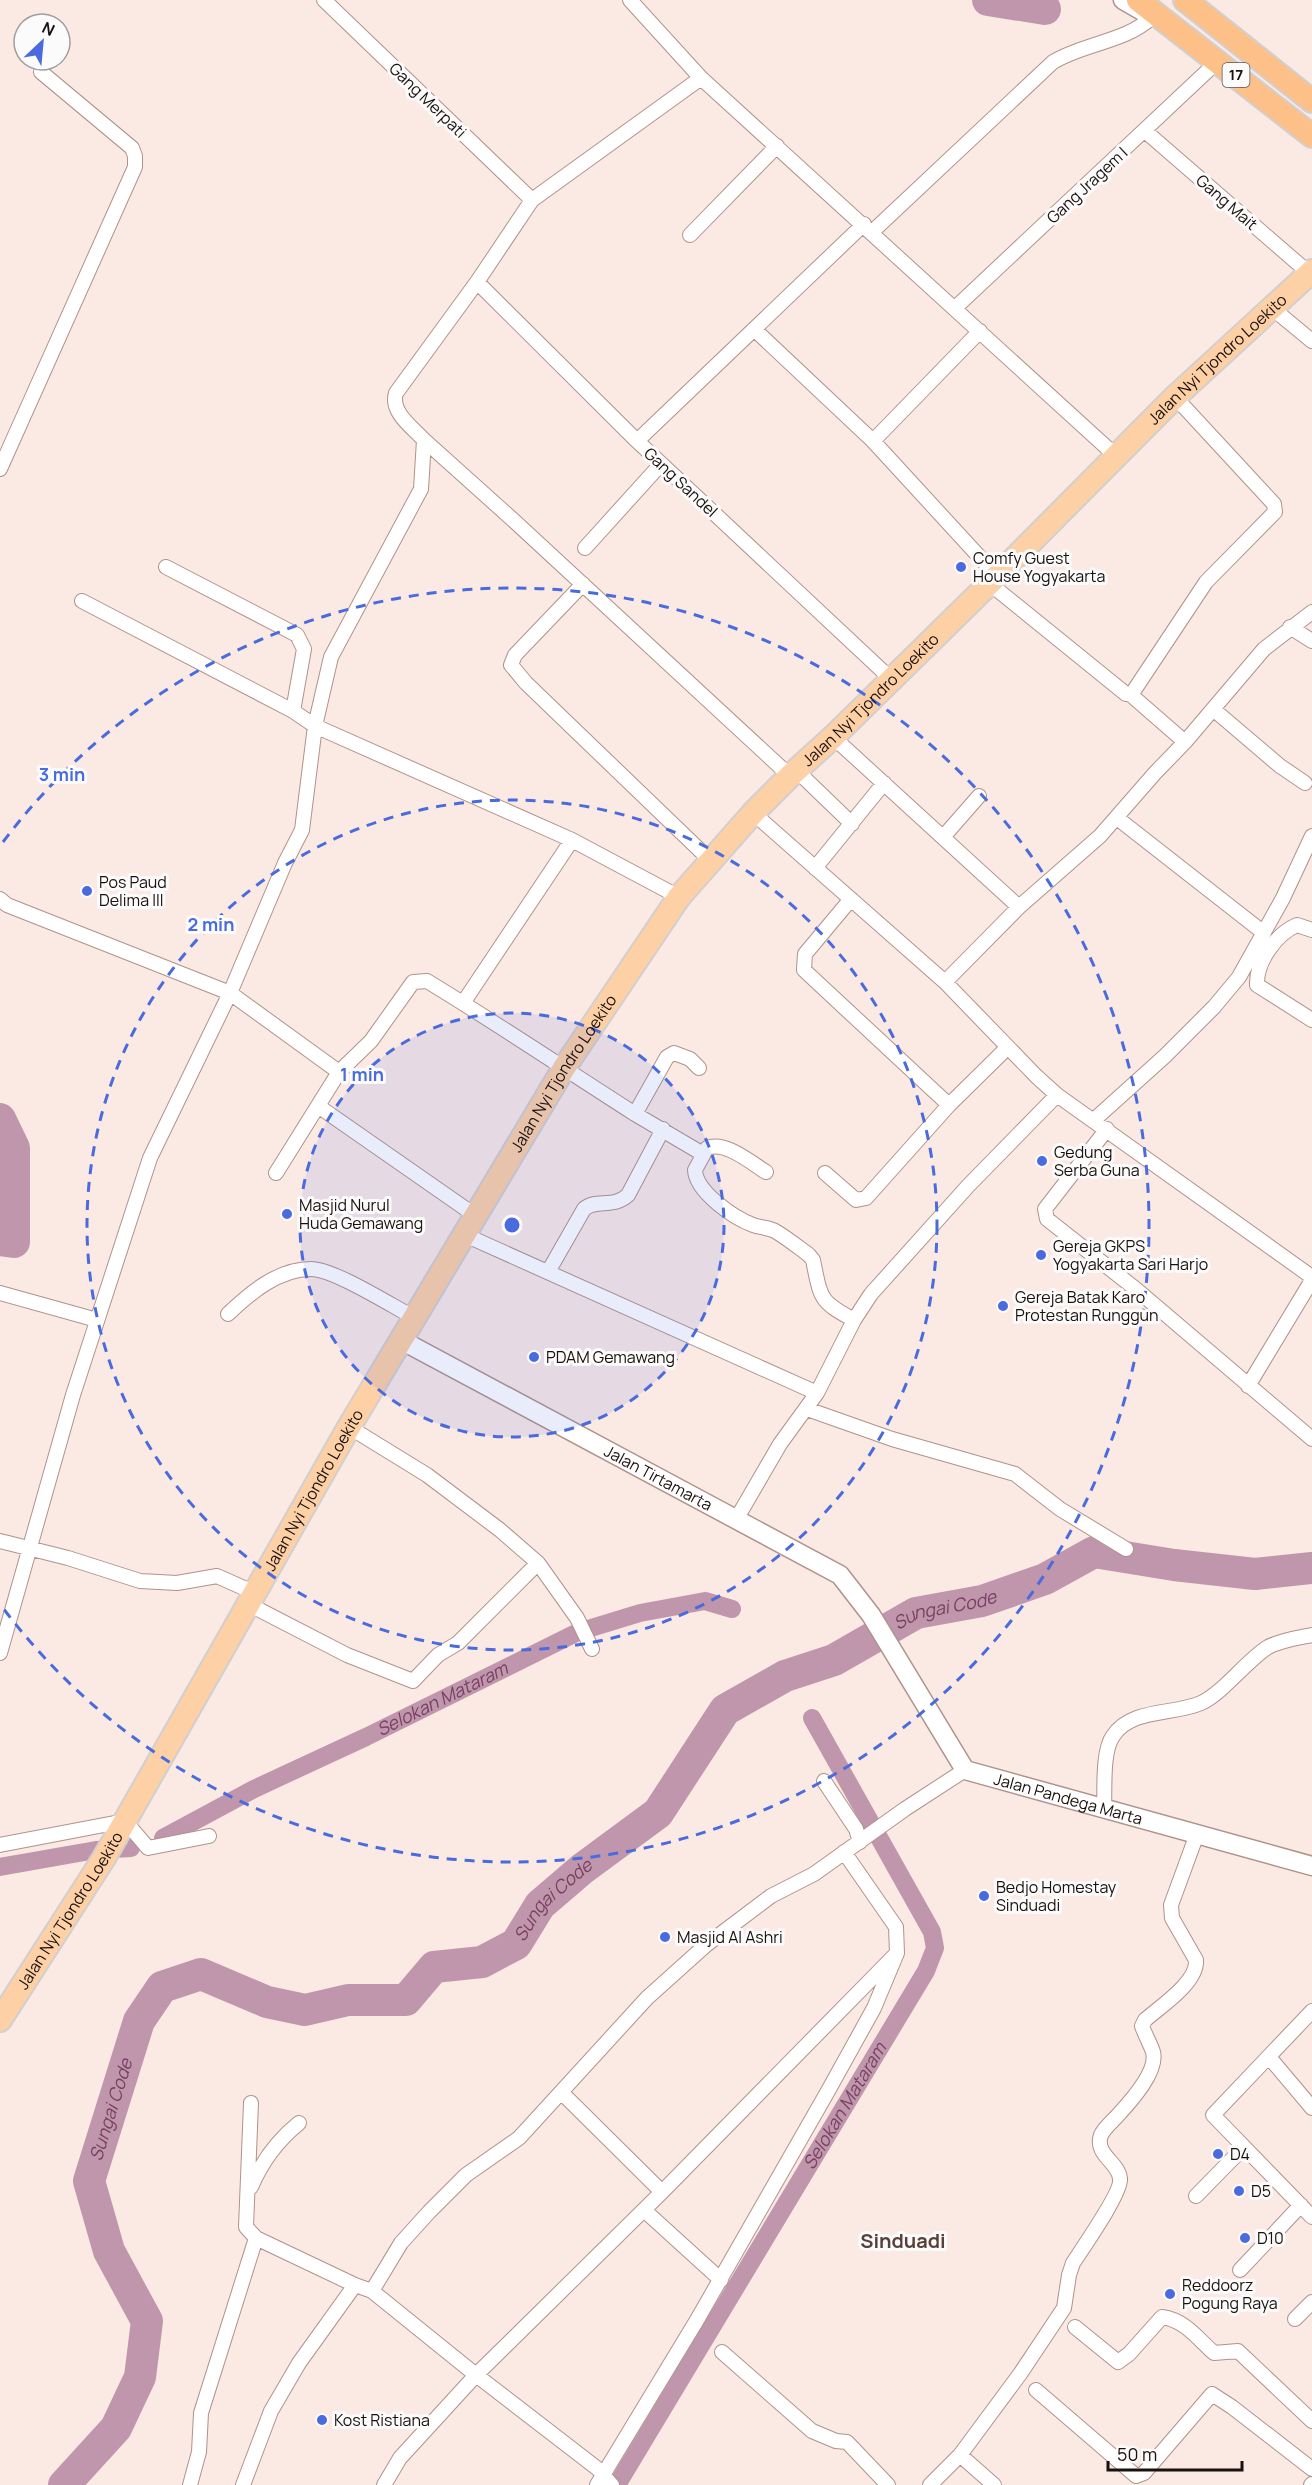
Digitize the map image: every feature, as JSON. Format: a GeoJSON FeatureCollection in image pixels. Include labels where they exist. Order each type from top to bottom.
{"type":"FeatureCollection","features":[{"type":"Feature","properties":{"kind":"highway","name":"17"},"geometry":{"type":"LineString","coordinates":[[1185,0],[1312,101]]}},
{"type":"Feature","properties":{"kind":"highway","name":"17"},"geometry":{"type":"LineString","coordinates":[[1156,8],[1312,136]]}},
{"type":"Feature","properties":{"kind":"main road","name":"Jalan Nyi Tjondro Loekito"},"geometry":{"type":"LineString","coordinates":[[0,2020],[104,1858],[349,1427],[564,1068],[679,897],[753,813],[793,773],[833,737],[890,678],[993,580],[1175,397],[1311,272]]}},
{"type":"Feature","properties":{"kind":"street","name":"Gang Merpati"},"geometry":{"type":"LineString","coordinates":[[324,0],[532,200]]}},
{"type":"Feature","properties":{"kind":"street"},"geometry":{"type":"LineString","coordinates":[[630,0],[701,78],[1116,456]]}},
{"type":"Feature","properties":{"kind":"street"},"geometry":{"type":"LineString","coordinates":[[637,441],[754,329],[1053,62],[1143,26],[1156,8],[1123,0]]}},
{"type":"Feature","properties":{"kind":"street","name":"Gang Jragem I"},"geometry":{"type":"LineString","coordinates":[[955,308],[1218,61]]}},
{"type":"Feature","properties":{"kind":"street"},"geometry":{"type":"LineString","coordinates":[[0,469],[4,448],[135,167],[132,148],[40,72]]}},
{"type":"Feature","properties":{"kind":"street"},"geometry":{"type":"LineString","coordinates":[[701,78],[532,200],[477,282],[396,393],[393,404],[424,440],[852,824]]}},
{"type":"Feature","properties":{"kind":"street","name":"Gang Mait"},"geometry":{"type":"LineString","coordinates":[[1144,131],[1311,272]]}},
{"type":"Feature","properties":{"kind":"street"},"geometry":{"type":"LineString","coordinates":[[690,235],[777,146]]}},
{"type":"Feature","properties":{"kind":"street","name":"Gang Sandel"},"geometry":{"type":"LineString","coordinates":[[477,282],[637,441],[890,678]]}},
{"type":"Feature","properties":{"kind":"street"},"geometry":{"type":"LineString","coordinates":[[1272,308],[1312,341]]}},
{"type":"Feature","properties":{"kind":"street"},"geometry":{"type":"LineString","coordinates":[[754,329],[873,441],[993,580],[1126,694],[1131,694],[1185,742]]}},
{"type":"Feature","properties":{"kind":"street"},"geometry":{"type":"LineString","coordinates":[[873,441],[980,331]]}},
{"type":"Feature","properties":{"kind":"street"},"geometry":{"type":"LineString","coordinates":[[1131,694],[1206,582],[1275,512],[1274,504],[1175,397]]}},
{"type":"Feature","properties":{"kind":"street"},"geometry":{"type":"LineString","coordinates":[[0,1653],[97,1320],[150,1158],[230,993],[285,863],[302,830],[315,726],[331,657],[422,489],[424,440]]}},
{"type":"Feature","properties":{"kind":"street"},"geometry":{"type":"LineString","coordinates":[[585,548],[661,464]]}},
{"type":"Feature","properties":{"kind":"street"},"geometry":{"type":"LineString","coordinates":[[166,567],[301,639],[304,649],[293,711]]}},
{"type":"Feature","properties":{"kind":"street"},"geometry":{"type":"LineString","coordinates":[[583,584],[515,655],[511,665],[526,683],[710,860]]}},
{"type":"Feature","properties":{"kind":"street"},"geometry":{"type":"LineString","coordinates":[[82,601],[293,711],[315,726],[572,840],[679,897]]}},
{"type":"Feature","properties":{"kind":"street"},"geometry":{"type":"LineString","coordinates":[[945,982],[1019,907],[1100,836],[1185,742],[1263,649],[1312,612]]}},
{"type":"Feature","properties":{"kind":"street"},"geometry":{"type":"LineString","coordinates":[[1290,627],[1312,641]]}},
{"type":"Feature","properties":{"kind":"street"},"geometry":{"type":"LineString","coordinates":[[1213,709],[1280,766],[1305,783]]}},
{"type":"Feature","properties":{"kind":"street"},"geometry":{"type":"LineString","coordinates":[[833,737],[944,836],[1019,907]]}},
{"type":"Feature","properties":{"kind":"street"},"geometry":{"type":"LineString","coordinates":[[815,868],[884,783]]}},
{"type":"Feature","properties":{"kind":"street"},"geometry":{"type":"LineString","coordinates":[[944,836],[979,796]]}},
{"type":"Feature","properties":{"kind":"street"},"geometry":{"type":"LineString","coordinates":[[753,813],[945,982],[1057,1095],[1095,1119],[1312,1279],[1248,1386]]}},
{"type":"Feature","properties":{"kind":"street"},"geometry":{"type":"LineString","coordinates":[[1117,818],[1264,933]]}},
{"type":"Feature","properties":{"kind":"street"},"geometry":{"type":"LineString","coordinates":[[1095,1119],[1165,1056],[1214,1007],[1239,977],[1283,898],[1312,836]]}},
{"type":"Feature","properties":{"kind":"street"},"geometry":{"type":"LineString","coordinates":[[463,1003],[572,840]]}},
{"type":"Feature","properties":{"kind":"street"},"geometry":{"type":"LineString","coordinates":[[0,899],[7,905],[230,993],[339,1072]]}},
{"type":"Feature","properties":{"kind":"street"},"geometry":{"type":"LineString","coordinates":[[851,899],[805,954],[804,970],[949,1105]]}},
{"type":"Feature","properties":{"kind":"street"},"geometry":{"type":"LineString","coordinates":[[1312,930],[1297,925],[1285,930],[1267,954],[1257,973],[1257,985],[1312,1020]]}},
{"type":"Feature","properties":{"kind":"street"},"geometry":{"type":"LineString","coordinates":[[276,1173],[339,1072],[371,1041],[413,982],[427,981],[548,1056],[635,1114],[703,1154]]}},
{"type":"Feature","properties":{"kind":"street"},"geometry":{"type":"LineString","coordinates":[[825,1173],[856,1200],[866,1198],[949,1105],[1008,1047]]}},
{"type":"Feature","properties":{"kind":"street"},"geometry":{"type":"LineString","coordinates":[[635,1114],[667,1057],[674,1053],[690,1059],[699,1068]]}},
{"type":"Feature","properties":{"kind":"street"},"geometry":{"type":"LineString","coordinates":[[737,1518],[780,1444],[817,1393],[854,1320],[871,1294],[968,1186],[1057,1095]]}},
{"type":"Feature","properties":{"kind":"street"},"geometry":{"type":"LineString","coordinates":[[318,1106],[427,1180],[471,1225],[548,1272],[817,1393]]}},
{"type":"Feature","properties":{"kind":"street"},"geometry":{"type":"LineString","coordinates":[[548,1272],[588,1205],[621,1202],[628,1195],[663,1129]]}},
{"type":"Feature","properties":{"kind":"street"},"geometry":{"type":"LineString","coordinates":[[1107,1129],[1045,1209],[1045,1215],[1137,1290],[1312,1440]]}},
{"type":"Feature","properties":{"kind":"street"},"geometry":{"type":"LineString","coordinates":[[766,1172],[722,1147],[709,1147],[696,1166],[694,1174],[724,1209],[740,1219],[778,1232],[809,1256],[813,1260],[822,1299],[827,1305],[854,1320]]}},
{"type":"Feature","properties":{"kind":"street"},"geometry":{"type":"LineString","coordinates":[[228,1314],[250,1293],[284,1274],[312,1269],[340,1279],[415,1318]]}},
{"type":"Feature","properties":{"kind":"street"},"geometry":{"type":"LineString","coordinates":[[0,1293],[97,1320]]}},
{"type":"Feature","properties":{"kind":"street","name":"Jalan Tirtamarta"},"geometry":{"type":"LineString","coordinates":[[402,1340],[833,1569],[845,1580],[871,1615],[965,1770]]}},
{"type":"Feature","properties":{"kind":"street"},"geometry":{"type":"LineString","coordinates":[[807,1408],[892,1439],[1015,1474],[1060,1509],[1126,1549]]}},
{"type":"Feature","properties":{"kind":"street"},"geometry":{"type":"LineString","coordinates":[[349,1427],[427,1475],[500,1530],[538,1563],[577,1618],[592,1649]]}},
{"type":"Feature","properties":{"kind":"street"},"geometry":{"type":"LineString","coordinates":[[0,1541],[150,1583],[177,1583],[217,1576],[251,1599],[347,1655],[413,1681],[438,1655],[458,1643],[538,1563]]}},
{"type":"Feature","properties":{"kind":"street"},"geometry":{"type":"LineString","coordinates":[[1104,1808],[1107,1755],[1112,1737],[1124,1723],[1154,1713],[1201,1703],[1267,1648],[1284,1640],[1312,1635]]}},
{"type":"Feature","properties":{"kind":"street"},"geometry":{"type":"LineString","coordinates":[[372,2290],[401,2243],[429,2212],[466,2175],[519,2138],[647,1998],[706,1945],[771,1896],[814,1874],[905,1809],[965,1770]]}},
{"type":"Feature","properties":{"kind":"street","name":"Jalan Pandega Marta"},"geometry":{"type":"LineString","coordinates":[[965,1770],[1312,1866]]}},
{"type":"Feature","properties":{"kind":"street"},"geometry":{"type":"LineString","coordinates":[[824,1781],[864,1838]]}},
{"type":"Feature","properties":{"kind":"street"},"geometry":{"type":"LineString","coordinates":[[0,1845],[123,1825],[148,1848],[209,1836]]}},
{"type":"Feature","properties":{"kind":"street"},"geometry":{"type":"LineString","coordinates":[[930,2485],[960,2456],[1064,2308],[1073,2263],[1115,2196],[1121,2182],[1119,2173],[1102,2153],[1100,2138],[1104,2129],[1136,2095],[1152,2065],[1153,2053],[1142,2026],[1145,2020],[1192,1978],[1197,1968],[1196,1960],[1172,1918],[1171,1905],[1197,1834]]}},
{"type":"Feature","properties":{"kind":"street"},"geometry":{"type":"LineString","coordinates":[[251,2103],[246,2227],[256,2238],[355,2285],[372,2290],[476,2375],[512,2401],[605,2481],[874,2008],[897,1953],[896,1927],[844,1852]]}},
{"type":"Feature","properties":{"kind":"street"},"geometry":{"type":"LineString","coordinates":[[384,2485],[400,2458],[476,2375],[662,2192],[897,1953]]}},
{"type":"Feature","properties":{"kind":"street"},"geometry":{"type":"LineString","coordinates":[[1312,2011],[1213,2115],[1312,2217]]}},
{"type":"Feature","properties":{"kind":"street"},"geometry":{"type":"LineString","coordinates":[[1269,2057],[1312,2108]]}},
{"type":"Feature","properties":{"kind":"street"},"geometry":{"type":"LineString","coordinates":[[561,2092],[662,2192]]}},
{"type":"Feature","properties":{"kind":"street"},"geometry":{"type":"LineString","coordinates":[[249,2191],[270,2152],[299,2122]]}},
{"type":"Feature","properties":{"kind":"street"},"geometry":{"type":"LineString","coordinates":[[1196,2196],[1244,2147]]}},
{"type":"Feature","properties":{"kind":"street"},"geometry":{"type":"LineString","coordinates":[[1240,2270],[1301,2205]]}},
{"type":"Feature","properties":{"kind":"street"},"geometry":{"type":"LineString","coordinates":[[644,2210],[721,2280]]}},
{"type":"Feature","properties":{"kind":"street"},"geometry":{"type":"LineString","coordinates":[[190,2485],[199,2452],[201,2413],[256,2238]]}},
{"type":"Feature","properties":{"kind":"street"},"geometry":{"type":"LineString","coordinates":[[243,2485],[271,2411],[300,2362],[355,2285]]}},
{"type":"Feature","properties":{"kind":"street"},"geometry":{"type":"LineString","coordinates":[[1295,2319],[1312,2302]]}},
{"type":"Feature","properties":{"kind":"street"},"geometry":{"type":"LineString","coordinates":[[1075,2327],[1118,2362],[1129,2354],[1162,2317],[1172,2318],[1186,2326],[1214,2353],[1238,2352],[1312,2421]]}},
{"type":"Feature","properties":{"kind":"street"},"geometry":{"type":"LineString","coordinates":[[722,2352],[812,2431],[836,2441],[847,2442],[888,2485]]}},
{"type":"Feature","properties":{"kind":"street"},"geometry":{"type":"LineString","coordinates":[[1036,2390],[1136,2476],[1144,2472],[1212,2394],[1312,2469]]}},
{"type":"Feature","properties":{"kind":"street"},"geometry":{"type":"LineString","coordinates":[[960,2456],[994,2485]]}},
{"type":"Feature","properties":{"kind":"waterway"},"geometry":{"type":"LineString","coordinates":[[988,0],[1045,9]]}},
{"type":"Feature","properties":{"kind":"waterway"},"geometry":{"type":"LineString","coordinates":[[0,1119],[14,1148],[14,1242],[0,1240]]}},
{"type":"Feature","properties":{"kind":"waterway","name":"Sungai Code"},"geometry":{"type":"LineString","coordinates":[[64,2485],[116,2428],[140,2377],[147,2321],[109,2251],[89,2181],[139,2021],[162,1987],[201,1974],[267,2002],[305,2010],[348,2000],[406,2000],[434,1967],[482,1962],[516,1944],[540,1905],[582,1869],[658,1813],[725,1710],[785,1676],[834,1660],[916,1613],[982,1601],[1045,1579],[1094,1552],[1174,1565],[1255,1574],[1312,1568]]}},
{"type":"Feature","properties":{"kind":"waterway","name":"Selokan Mataram"},"geometry":{"type":"LineString","coordinates":[[163,1838],[254,1789],[366,1737],[578,1632],[640,1613],[705,1601],[732,1609]]}},
{"type":"Feature","properties":{"kind":"waterway","name":"Selokan Mataram"},"geometry":{"type":"LineString","coordinates":[[617,2485],[926,1971],[935,1948],[932,1932],[812,1718]]}},
{"type":"Feature","properties":{"kind":"waterway","name":"Selokan Mataram"},"geometry":{"type":"LineString","coordinates":[[0,1867],[96,1850],[131,1848]]}},
{"type":"Feature","properties":{"kind":"place","name":"Comfy Guest House Yogyakarta"},"geometry":{"type":"Point","coordinates":[961,567]}},
{"type":"Feature","properties":{"kind":"place","name":"Pos Paud Delima III"},"geometry":{"type":"Point","coordinates":[87,891]}},
{"type":"Feature","properties":{"kind":"place","name":"Gedung Serba Guna"},"geometry":{"type":"Point","coordinates":[1042,1161]}},
{"type":"Feature","properties":{"kind":"place","name":"Masjid Nurul Huda Gemawang"},"geometry":{"type":"Point","coordinates":[287,1214]}},
{"type":"Feature","properties":{"kind":"place","name":"Gereja GKPS Yogyakarta Sari Harjo"},"geometry":{"type":"Point","coordinates":[1041,1255]}},
{"type":"Feature","properties":{"kind":"place","name":"Gereja Batak Karo Protestan Runggun"},"geometry":{"type":"Point","coordinates":[1003,1306]}},
{"type":"Feature","properties":{"kind":"place","name":"PDAM Gemawang"},"geometry":{"type":"Point","coordinates":[534,1357]}},
{"type":"Feature","properties":{"kind":"place","name":"Bedjo Homestay Sinduadi"},"geometry":{"type":"Point","coordinates":[984,1896]}},
{"type":"Feature","properties":{"kind":"place","name":"Masjid Al Ashri"},"geometry":{"type":"Point","coordinates":[665,1937]}},
{"type":"Feature","properties":{"kind":"place","name":"D4"},"geometry":{"type":"Point","coordinates":[1218,2154]}},
{"type":"Feature","properties":{"kind":"place","name":"D5"},"geometry":{"type":"Point","coordinates":[1239,2191]}},
{"type":"Feature","properties":{"kind":"place","name":"D10"},"geometry":{"type":"Point","coordinates":[1245,2238]}},
{"type":"Feature","properties":{"kind":"place","name":"Reddoorz Pogung Raya"},"geometry":{"type":"Point","coordinates":[1170,2294]}},
{"type":"Feature","properties":{"kind":"place","name":"Kost Ristiana"},"geometry":{"type":"Point","coordinates":[322,2420]}},
{"type":"Feature","properties":{"kind":"district","name":"Sinduadi"},"geometry":{"type":"Point","coordinates":[903,2241]}}]}
